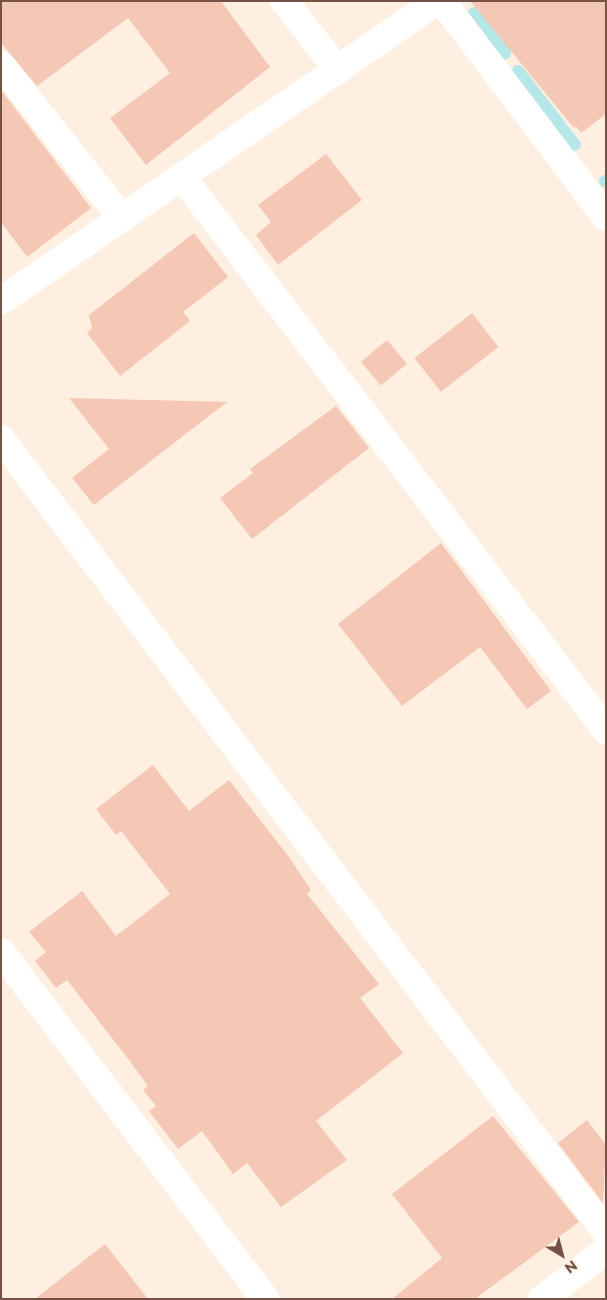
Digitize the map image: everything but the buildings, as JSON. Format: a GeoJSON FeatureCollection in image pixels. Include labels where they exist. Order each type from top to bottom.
{"type":"FeatureCollection","features":[{"type":"Feature","properties":{"kind":"street"},"geometry":{"type":"LineString","coordinates":[[284,1],[338,70]]}},
{"type":"Feature","properties":{"kind":"street"},"geometry":{"type":"LineString","coordinates":[[1,301],[437,1]]}},
{"type":"Feature","properties":{"kind":"street"},"geometry":{"type":"LineString","coordinates":[[442,1],[606,217]]}},
{"type":"Feature","properties":{"kind":"street"},"geometry":{"type":"LineString","coordinates":[[1,65],[122,218]]}},
{"type":"Feature","properties":{"kind":"street"},"geometry":{"type":"LineString","coordinates":[[182,177],[606,730]]}},
{"type":"Feature","properties":{"kind":"street"},"geometry":{"type":"LineString","coordinates":[[1,439],[606,1232]]}},
{"type":"Feature","properties":{"kind":"street"},"geometry":{"type":"LineString","coordinates":[[1,952],[265,1299]]}},
{"type":"Feature","properties":{"kind":"street"},"geometry":{"type":"LineString","coordinates":[[542,1299],[606,1250]]}},
{"type":"Feature","properties":{"kind":"waterway"},"geometry":{"type":"LineString","coordinates":[[474,13],[505,53]]}},
{"type":"Feature","properties":{"kind":"waterway"},"geometry":{"type":"LineString","coordinates":[[518,71],[575,145]]}}]}
